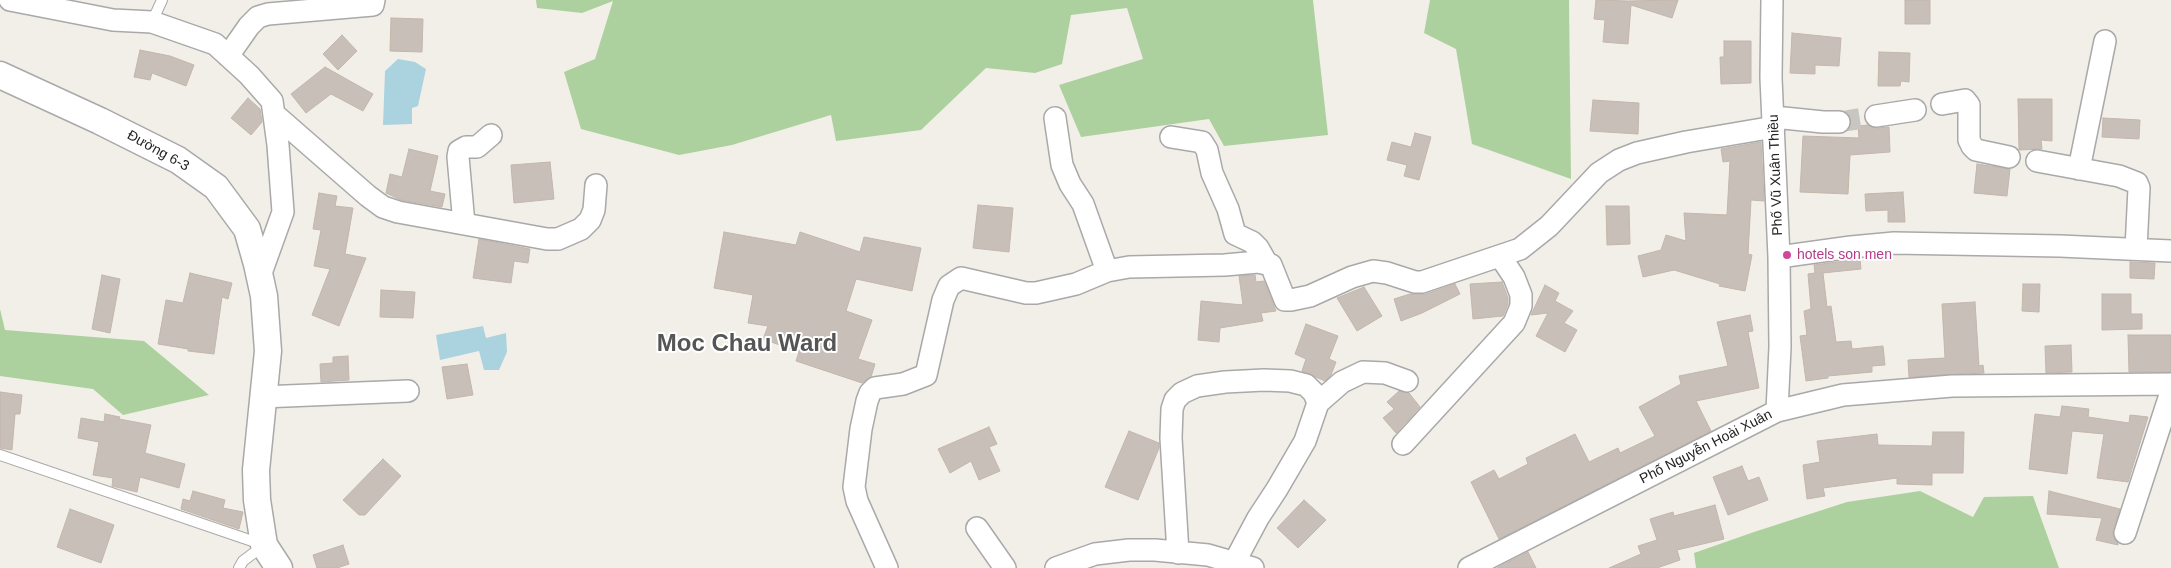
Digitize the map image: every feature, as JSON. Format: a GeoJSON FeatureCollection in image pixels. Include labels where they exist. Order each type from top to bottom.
{"type":"FeatureCollection","features":[{"type":"Feature","properties":{"kind":"street"},"geometry":{"type":"LineString","coordinates":[[10,0],[59,5],[113,20],[152,22],[215,44],[272,101],[278,145],[283,212],[260,276]]}},
{"type":"Feature","properties":{"kind":"street"},"geometry":{"type":"LineString","coordinates":[[228,56],[249,26],[258,17],[268,14],[373,5],[374,0]]}},
{"type":"Feature","properties":{"kind":"street","name":"Phố Vũ Xuân Thiều"},"geometry":{"type":"LineString","coordinates":[[1772,0],[1772,78],[1779,257],[1780,348],[1777,411]]}},
{"type":"Feature","properties":{"kind":"street"},"geometry":{"type":"LineString","coordinates":[[2079,169],[2105,41]]}},
{"type":"Feature","properties":{"kind":"street","name":"Đường 6-3"},"geometry":{"type":"LineString","coordinates":[[0,75],[100,121],[178,160],[216,187],[247,229],[264,296],[268,351],[256,470],[257,500],[264,545]]}},
{"type":"Feature","properties":{"kind":"street"},"geometry":{"type":"LineString","coordinates":[[1942,104],[1965,100],[1969,105],[1969,140],[1972,146],[1983,152],[2009,157]]}},
{"type":"Feature","properties":{"kind":"street"},"geometry":{"type":"LineString","coordinates":[[1876,116],[1915,110]]}},
{"type":"Feature","properties":{"kind":"street"},"geometry":{"type":"LineString","coordinates":[[274,114],[368,196],[383,206],[398,212],[547,239],[558,239],[581,229],[590,220],[594,210],[596,185]]}},
{"type":"Feature","properties":{"kind":"street"},"geometry":{"type":"LineString","coordinates":[[1054,118],[1062,165],[1070,184],[1083,204],[1106,271]]}},
{"type":"Feature","properties":{"kind":"street"},"geometry":{"type":"LineString","coordinates":[[1170,137],[1202,142],[1207,150],[1212,173],[1228,209],[1235,234],[1252,242],[1258,248],[1266,262],[1271,265],[1275,272],[1286,300],[1291,300],[1310,296],[1352,277],[1373,271],[1387,273],[1415,282],[1422,282],[1520,249],[1549,226],[1600,173],[1619,160],[1637,153],[1774,122],[1839,122]]}},
{"type":"Feature","properties":{"kind":"street"},"geometry":{"type":"LineString","coordinates":[[464,224],[459,151],[466,147],[477,147],[491,135]]}},
{"type":"Feature","properties":{"kind":"street"},"geometry":{"type":"LineString","coordinates":[[2037,161],[2118,176],[2136,183],[2139,188],[2136,249]]}},
{"type":"Feature","properties":{"kind":"street"},"geometry":{"type":"LineString","coordinates":[[1779,257],[1894,243],[2050,246],[2171,251]]}},
{"type":"Feature","properties":{"kind":"street"},"geometry":{"type":"LineString","coordinates":[[1403,444],[1514,323],[1521,306],[1521,295],[1514,277],[1500,256]]}},
{"type":"Feature","properties":{"kind":"street"},"geometry":{"type":"LineString","coordinates":[[887,568],[857,501],[854,487],[861,429],[867,401],[870,393],[875,388],[904,384],[926,375],[948,286],[961,278],[1026,293],[1036,293],[1076,284],[1106,271],[1129,267],[1266,262]]}},
{"type":"Feature","properties":{"kind":"street"},"geometry":{"type":"LineString","coordinates":[[1056,568],[1095,554],[1129,550],[1155,550],[1208,555],[1243,566],[1258,518],[1297,456],[1305,440],[1318,403],[1342,382],[1363,372],[1385,373],[1407,381]]}},
{"type":"Feature","properties":{"kind":"street"},"geometry":{"type":"LineString","coordinates":[[1178,553],[1171,438],[1172,408],[1175,400],[1182,393],[1197,386],[1264,380],[1290,381],[1306,385],[1314,393],[1318,403]]}},
{"type":"Feature","properties":{"kind":"street","name":"Phố Nguyễn Hoài Xuân"},"geometry":{"type":"LineString","coordinates":[[1469,568],[1777,411],[1843,395],[1952,386],[2171,384]]}},
{"type":"Feature","properties":{"kind":"street"},"geometry":{"type":"LineString","coordinates":[[262,400],[408,391]]}},
{"type":"Feature","properties":{"kind":"street"},"geometry":{"type":"LineString","coordinates":[[2125,533],[2171,392]]}},
{"type":"Feature","properties":{"kind":"street"},"geometry":{"type":"LineString","coordinates":[[977,528],[1006,568]]}},
{"type":"Feature","properties":{"kind":"street"},"geometry":{"type":"LineString","coordinates":[[264,545],[279,568]]}},
{"type":"Feature","properties":{"kind":"lane"},"geometry":{"type":"LineString","coordinates":[[152,22],[162,0]]}},
{"type":"Feature","properties":{"kind":"lane"},"geometry":{"type":"LineString","coordinates":[[0,455],[264,545]]}},
{"type":"Feature","properties":{"kind":"lane"},"geometry":{"type":"LineString","coordinates":[[239,568],[243,561],[264,545]]}},
{"type":"Feature","properties":{"kind":"green space"},"geometry":{"type":"Polygon","coordinates":[[[536,0],[1313,0],[1328,135],[1224,146],[1209,119],[1081,137],[1059,85],[1143,59],[1127,8],[1071,15],[1062,64],[1035,73],[986,68],[921,130],[836,141],[831,115],[732,145],[679,155],[581,129],[564,72],[595,59],[613,1],[582,13],[537,8],[536,0]]]}},
{"type":"Feature","properties":{"kind":"green space"},"geometry":{"type":"Polygon","coordinates":[[[1430,0],[1569,0],[1571,179],[1472,144],[1456,49],[1424,33],[1430,0]]]}},
{"type":"Feature","properties":{"kind":"green space"},"geometry":{"type":"Polygon","coordinates":[[[0,309],[5,330],[144,341],[209,395],[123,415],[93,389],[0,376],[0,309]]]}},
{"type":"Feature","properties":{"kind":"green space"},"geometry":{"type":"Polygon","coordinates":[[[1920,491],[1973,517],[1984,497],[2033,496],[2059,568],[1696,568],[1694,553],[1754,532],[1847,502],[1920,491]]]}},
{"type":"Feature","properties":{"kind":"water"},"geometry":{"type":"Polygon","coordinates":[[[398,59],[415,62],[426,69],[418,106],[412,108],[412,124],[383,125],[385,71],[398,59]]]}},
{"type":"Feature","properties":{"kind":"water"},"geometry":{"type":"Polygon","coordinates":[[[483,326],[486,338],[506,333],[507,352],[499,370],[484,370],[479,351],[440,360],[436,335],[483,326]]]}},
{"type":"Feature","properties":{"kind":"building"},"geometry":{"type":"Polygon","coordinates":[[[1596,0],[1678,0],[1672,18],[1631,5],[1628,44],[1603,42],[1605,20],[1594,19],[1596,0]]]}},
{"type":"Feature","properties":{"kind":"building"},"geometry":{"type":"Polygon","coordinates":[[[1905,0],[1930,0],[1930,24],[1905,24],[1905,0]]]}},
{"type":"Feature","properties":{"kind":"building"},"geometry":{"type":"Polygon","coordinates":[[[391,18],[423,19],[422,52],[390,51],[391,18]]]}},
{"type":"Feature","properties":{"kind":"building"},"geometry":{"type":"Polygon","coordinates":[[[1792,33],[1841,38],[1839,66],[1815,65],[1815,74],[1790,73],[1792,33]]]}},
{"type":"Feature","properties":{"kind":"building"},"geometry":{"type":"Polygon","coordinates":[[[342,35],[357,51],[338,70],[323,54],[342,35]]]}},
{"type":"Feature","properties":{"kind":"building"},"geometry":{"type":"Polygon","coordinates":[[[1724,41],[1751,41],[1751,83],[1721,84],[1720,57],[1724,57],[1724,41]]]}},
{"type":"Feature","properties":{"kind":"building"},"geometry":{"type":"Polygon","coordinates":[[[140,50],[170,56],[194,65],[186,86],[152,73],[150,80],[134,77],[140,50]]]}},
{"type":"Feature","properties":{"kind":"building"},"geometry":{"type":"Polygon","coordinates":[[[1879,52],[1910,53],[1909,82],[1901,81],[1900,86],[1878,86],[1879,52]]]}},
{"type":"Feature","properties":{"kind":"building"},"geometry":{"type":"Polygon","coordinates":[[[325,67],[373,94],[363,111],[331,94],[306,113],[291,94],[325,67]]]}},
{"type":"Feature","properties":{"kind":"building"},"geometry":{"type":"Polygon","coordinates":[[[248,98],[260,109],[262,122],[251,135],[231,118],[248,98]]]}},
{"type":"Feature","properties":{"kind":"building"},"geometry":{"type":"Polygon","coordinates":[[[2018,99],[2052,99],[2052,141],[2041,140],[2042,149],[2019,150],[2018,99]]]}},
{"type":"Feature","properties":{"kind":"building"},"geometry":{"type":"Polygon","coordinates":[[[1593,100],[1639,103],[1638,134],[1590,131],[1593,100]]]}},
{"type":"Feature","properties":{"kind":"building"},"geometry":{"type":"Polygon","coordinates":[[[2103,118],[2140,120],[2139,139],[2102,137],[2103,118]]]}},
{"type":"Feature","properties":{"kind":"building"},"geometry":{"type":"Polygon","coordinates":[[[1868,125],[1877,128],[1889,127],[1890,152],[1850,155],[1848,194],[1800,192],[1803,136],[1859,138],[1858,126],[1868,125]]]}},
{"type":"Feature","properties":{"kind":"building"},"geometry":{"type":"Polygon","coordinates":[[[1415,133],[1431,137],[1419,180],[1404,176],[1407,165],[1387,160],[1392,142],[1411,147],[1415,133]]]}},
{"type":"Feature","properties":{"kind":"building"},"geometry":{"type":"Polygon","coordinates":[[[1761,142],[1764,201],[1751,200],[1748,254],[1752,255],[1745,291],[1719,286],[1720,284],[1674,270],[1643,277],[1638,256],[1661,250],[1666,235],[1686,241],[1684,213],[1727,215],[1730,161],[1723,162],[1721,149],[1761,142]]]}},
{"type":"Feature","properties":{"kind":"building"},"geometry":{"type":"Polygon","coordinates":[[[409,149],[438,156],[430,191],[445,194],[442,207],[401,200],[386,193],[390,174],[402,177],[409,149]]]}},
{"type":"Feature","properties":{"kind":"building"},"geometry":{"type":"Polygon","coordinates":[[[550,162],[554,199],[514,203],[511,165],[550,162]]]}},
{"type":"Feature","properties":{"kind":"building"},"geometry":{"type":"Polygon","coordinates":[[[1977,164],[2010,169],[2007,196],[1974,193],[1977,164]]]}},
{"type":"Feature","properties":{"kind":"building"},"geometry":{"type":"Polygon","coordinates":[[[1903,192],[1905,222],[1888,222],[1888,210],[1866,211],[1865,194],[1903,192]]]}},
{"type":"Feature","properties":{"kind":"building"},"geometry":{"type":"Polygon","coordinates":[[[319,193],[337,196],[335,206],[353,208],[345,254],[366,258],[339,326],[312,315],[330,269],[314,266],[321,230],[313,229],[319,193]]]}},
{"type":"Feature","properties":{"kind":"building"},"geometry":{"type":"Polygon","coordinates":[[[978,205],[1013,208],[1009,252],[973,248],[978,205]]]}},
{"type":"Feature","properties":{"kind":"building"},"geometry":{"type":"Polygon","coordinates":[[[1606,206],[1629,206],[1630,244],[1607,245],[1606,206]]]}},
{"type":"Feature","properties":{"kind":"building"},"geometry":{"type":"Polygon","coordinates":[[[724,232],[796,245],[800,232],[860,252],[864,237],[921,248],[912,291],[856,279],[846,311],[872,320],[858,359],[875,364],[871,377],[862,383],[796,361],[799,352],[763,339],[768,326],[748,323],[753,295],[714,288],[724,232]]]}},
{"type":"Feature","properties":{"kind":"building"},"geometry":{"type":"Polygon","coordinates":[[[479,239],[530,249],[528,263],[514,261],[511,283],[473,278],[479,239]]]}},
{"type":"Feature","properties":{"kind":"building"},"geometry":{"type":"Polygon","coordinates":[[[1860,259],[1861,269],[1823,273],[1827,307],[1831,306],[1836,342],[1851,341],[1852,349],[1883,346],[1885,365],[1872,366],[1872,372],[1828,376],[1828,378],[1806,381],[1800,336],[1807,335],[1804,311],[1811,309],[1808,274],[1815,273],[1814,265],[1860,259]]]}},
{"type":"Feature","properties":{"kind":"building"},"geometry":{"type":"Polygon","coordinates":[[[2130,262],[2155,263],[2154,279],[2130,278],[2130,262]]]}},
{"type":"Feature","properties":{"kind":"building"},"geometry":{"type":"Polygon","coordinates":[[[190,273],[232,283],[228,299],[222,297],[214,354],[188,351],[188,349],[158,344],[166,300],[183,303],[190,273]]]}},
{"type":"Feature","properties":{"kind":"building"},"geometry":{"type":"Polygon","coordinates":[[[102,275],[120,279],[110,333],[92,329],[102,275]]]}},
{"type":"Feature","properties":{"kind":"building"},"geometry":{"type":"Polygon","coordinates":[[[1255,275],[1256,282],[1264,281],[1276,311],[1261,313],[1263,321],[1220,328],[1219,342],[1198,340],[1201,301],[1243,305],[1239,276],[1255,275]]]}},
{"type":"Feature","properties":{"kind":"building"},"geometry":{"type":"Polygon","coordinates":[[[1502,282],[1508,298],[1508,304],[1503,316],[1473,319],[1470,284],[1502,282]]]}},
{"type":"Feature","properties":{"kind":"building"},"geometry":{"type":"Polygon","coordinates":[[[1455,284],[1460,294],[1401,321],[1394,299],[1410,294],[1426,294],[1455,284]]]}},
{"type":"Feature","properties":{"kind":"building"},"geometry":{"type":"Polygon","coordinates":[[[2023,284],[2040,284],[2039,312],[2022,311],[2023,284]]]}},
{"type":"Feature","properties":{"kind":"building"},"geometry":{"type":"Polygon","coordinates":[[[1545,285],[1559,293],[1555,301],[1573,311],[1564,323],[1577,330],[1565,352],[1536,336],[1548,313],[1531,315],[1545,285]]]}},
{"type":"Feature","properties":{"kind":"building"},"geometry":{"type":"Polygon","coordinates":[[[1364,287],[1382,316],[1357,331],[1337,298],[1364,287]]]}},
{"type":"Feature","properties":{"kind":"building"},"geometry":{"type":"Polygon","coordinates":[[[381,290],[415,292],[413,318],[380,317],[381,290]]]}},
{"type":"Feature","properties":{"kind":"building"},"geometry":{"type":"Polygon","coordinates":[[[2102,294],[2131,294],[2131,314],[2142,314],[2142,329],[2102,330],[2102,294]]]}},
{"type":"Feature","properties":{"kind":"building"},"geometry":{"type":"Polygon","coordinates":[[[1975,302],[1979,366],[1983,365],[1984,373],[1909,377],[1908,360],[1945,358],[1942,304],[1975,302]]]}},
{"type":"Feature","properties":{"kind":"building"},"geometry":{"type":"Polygon","coordinates":[[[1750,315],[1753,331],[1748,332],[1759,388],[1696,401],[1711,431],[1499,539],[1471,482],[1494,470],[1499,479],[1528,464],[1526,458],[1575,434],[1589,462],[1618,448],[1620,453],[1655,436],[1639,407],[1681,384],[1679,376],[1728,366],[1717,322],[1750,315]]]}},
{"type":"Feature","properties":{"kind":"building"},"geometry":{"type":"Polygon","coordinates":[[[1306,324],[1338,336],[1329,359],[1336,362],[1331,375],[1325,381],[1302,371],[1306,359],[1295,354],[1306,324]]]}},
{"type":"Feature","properties":{"kind":"building"},"geometry":{"type":"Polygon","coordinates":[[[2128,335],[2171,335],[2171,372],[2129,372],[2128,335]]]}},
{"type":"Feature","properties":{"kind":"building"},"geometry":{"type":"Polygon","coordinates":[[[2071,345],[2072,372],[2046,373],[2045,346],[2071,345]]]}},
{"type":"Feature","properties":{"kind":"building"},"geometry":{"type":"Polygon","coordinates":[[[348,356],[349,380],[321,382],[320,364],[333,363],[333,357],[348,356]]]}},
{"type":"Feature","properties":{"kind":"building"},"geometry":{"type":"Polygon","coordinates":[[[467,364],[473,395],[447,399],[442,367],[467,364]]]}},
{"type":"Feature","properties":{"kind":"building"},"geometry":{"type":"Polygon","coordinates":[[[1399,391],[1409,393],[1420,407],[1396,433],[1383,418],[1394,409],[1387,402],[1399,391]]]}},
{"type":"Feature","properties":{"kind":"building"},"geometry":{"type":"Polygon","coordinates":[[[0,392],[22,395],[20,414],[15,414],[12,450],[0,448],[0,392]]]}},
{"type":"Feature","properties":{"kind":"building"},"geometry":{"type":"Polygon","coordinates":[[[2062,406],[2089,409],[2088,417],[2129,423],[2130,415],[2148,417],[2128,482],[2097,478],[2104,434],[2072,431],[2067,474],[2029,469],[2035,414],[2060,417],[2062,406]]]}},
{"type":"Feature","properties":{"kind":"building"},"geometry":{"type":"Polygon","coordinates":[[[105,414],[120,417],[119,419],[151,425],[145,453],[185,464],[179,488],[140,477],[137,492],[112,486],[113,478],[93,475],[99,442],[78,438],[81,418],[104,422],[105,414]]]}},
{"type":"Feature","properties":{"kind":"building"},"geometry":{"type":"Polygon","coordinates":[[[989,427],[997,444],[989,447],[1000,471],[979,480],[971,461],[950,473],[938,449],[989,427]]]}},
{"type":"Feature","properties":{"kind":"building"},"geometry":{"type":"Polygon","coordinates":[[[1129,431],[1159,443],[1159,448],[1138,500],[1105,487],[1129,431]]]}},
{"type":"Feature","properties":{"kind":"building"},"geometry":{"type":"Polygon","coordinates":[[[1933,432],[1964,432],[1963,473],[1932,473],[1932,485],[1897,484],[1897,478],[1823,488],[1825,496],[1807,499],[1803,465],[1820,462],[1817,441],[1877,434],[1878,445],[1932,446],[1933,432]]]}},
{"type":"Feature","properties":{"kind":"building"},"geometry":{"type":"Polygon","coordinates":[[[383,459],[401,476],[365,515],[359,515],[343,500],[383,459]]]}},
{"type":"Feature","properties":{"kind":"building"},"geometry":{"type":"Polygon","coordinates":[[[1742,466],[1748,481],[1759,477],[1768,500],[1728,515],[1713,477],[1742,466]]]}},
{"type":"Feature","properties":{"kind":"building"},"geometry":{"type":"Polygon","coordinates":[[[193,491],[225,500],[223,508],[243,512],[239,529],[181,509],[183,499],[190,501],[193,491]]]}},
{"type":"Feature","properties":{"kind":"building"},"geometry":{"type":"Polygon","coordinates":[[[2049,491],[2120,509],[2113,530],[2113,536],[2118,545],[2096,540],[2102,518],[2047,514],[2049,491]]]}},
{"type":"Feature","properties":{"kind":"building"},"geometry":{"type":"Polygon","coordinates":[[[1304,500],[1326,520],[1298,548],[1277,528],[1304,500]]]}},
{"type":"Feature","properties":{"kind":"building"},"geometry":{"type":"Polygon","coordinates":[[[1715,505],[1724,539],[1677,550],[1680,560],[1657,568],[1609,568],[1641,554],[1638,546],[1657,540],[1650,519],[1673,512],[1674,516],[1715,505]]]}},
{"type":"Feature","properties":{"kind":"building"},"geometry":{"type":"Polygon","coordinates":[[[70,509],[114,525],[101,563],[57,547],[70,509]]]}},
{"type":"Feature","properties":{"kind":"building"},"geometry":{"type":"Polygon","coordinates":[[[343,545],[349,564],[337,568],[317,568],[313,555],[343,545]]]}},
{"type":"Feature","properties":{"kind":"building"},"geometry":{"type":"Polygon","coordinates":[[[1528,552],[1536,568],[1497,568],[1528,552]]]}},
{"type":"Feature","properties":{"kind":"tunnel"},"geometry":{"type":"LineString","coordinates":[[1839,122],[1876,116]]}},
{"type":"Feature","properties":{"kind":"place","name":"hotels son men"},"geometry":{"type":"Point","coordinates":[1787,255]}},
{"type":"Feature","properties":{"kind":"district","name":"Moc Chau Ward"},"geometry":{"type":"Point","coordinates":[747,344]}}]}
